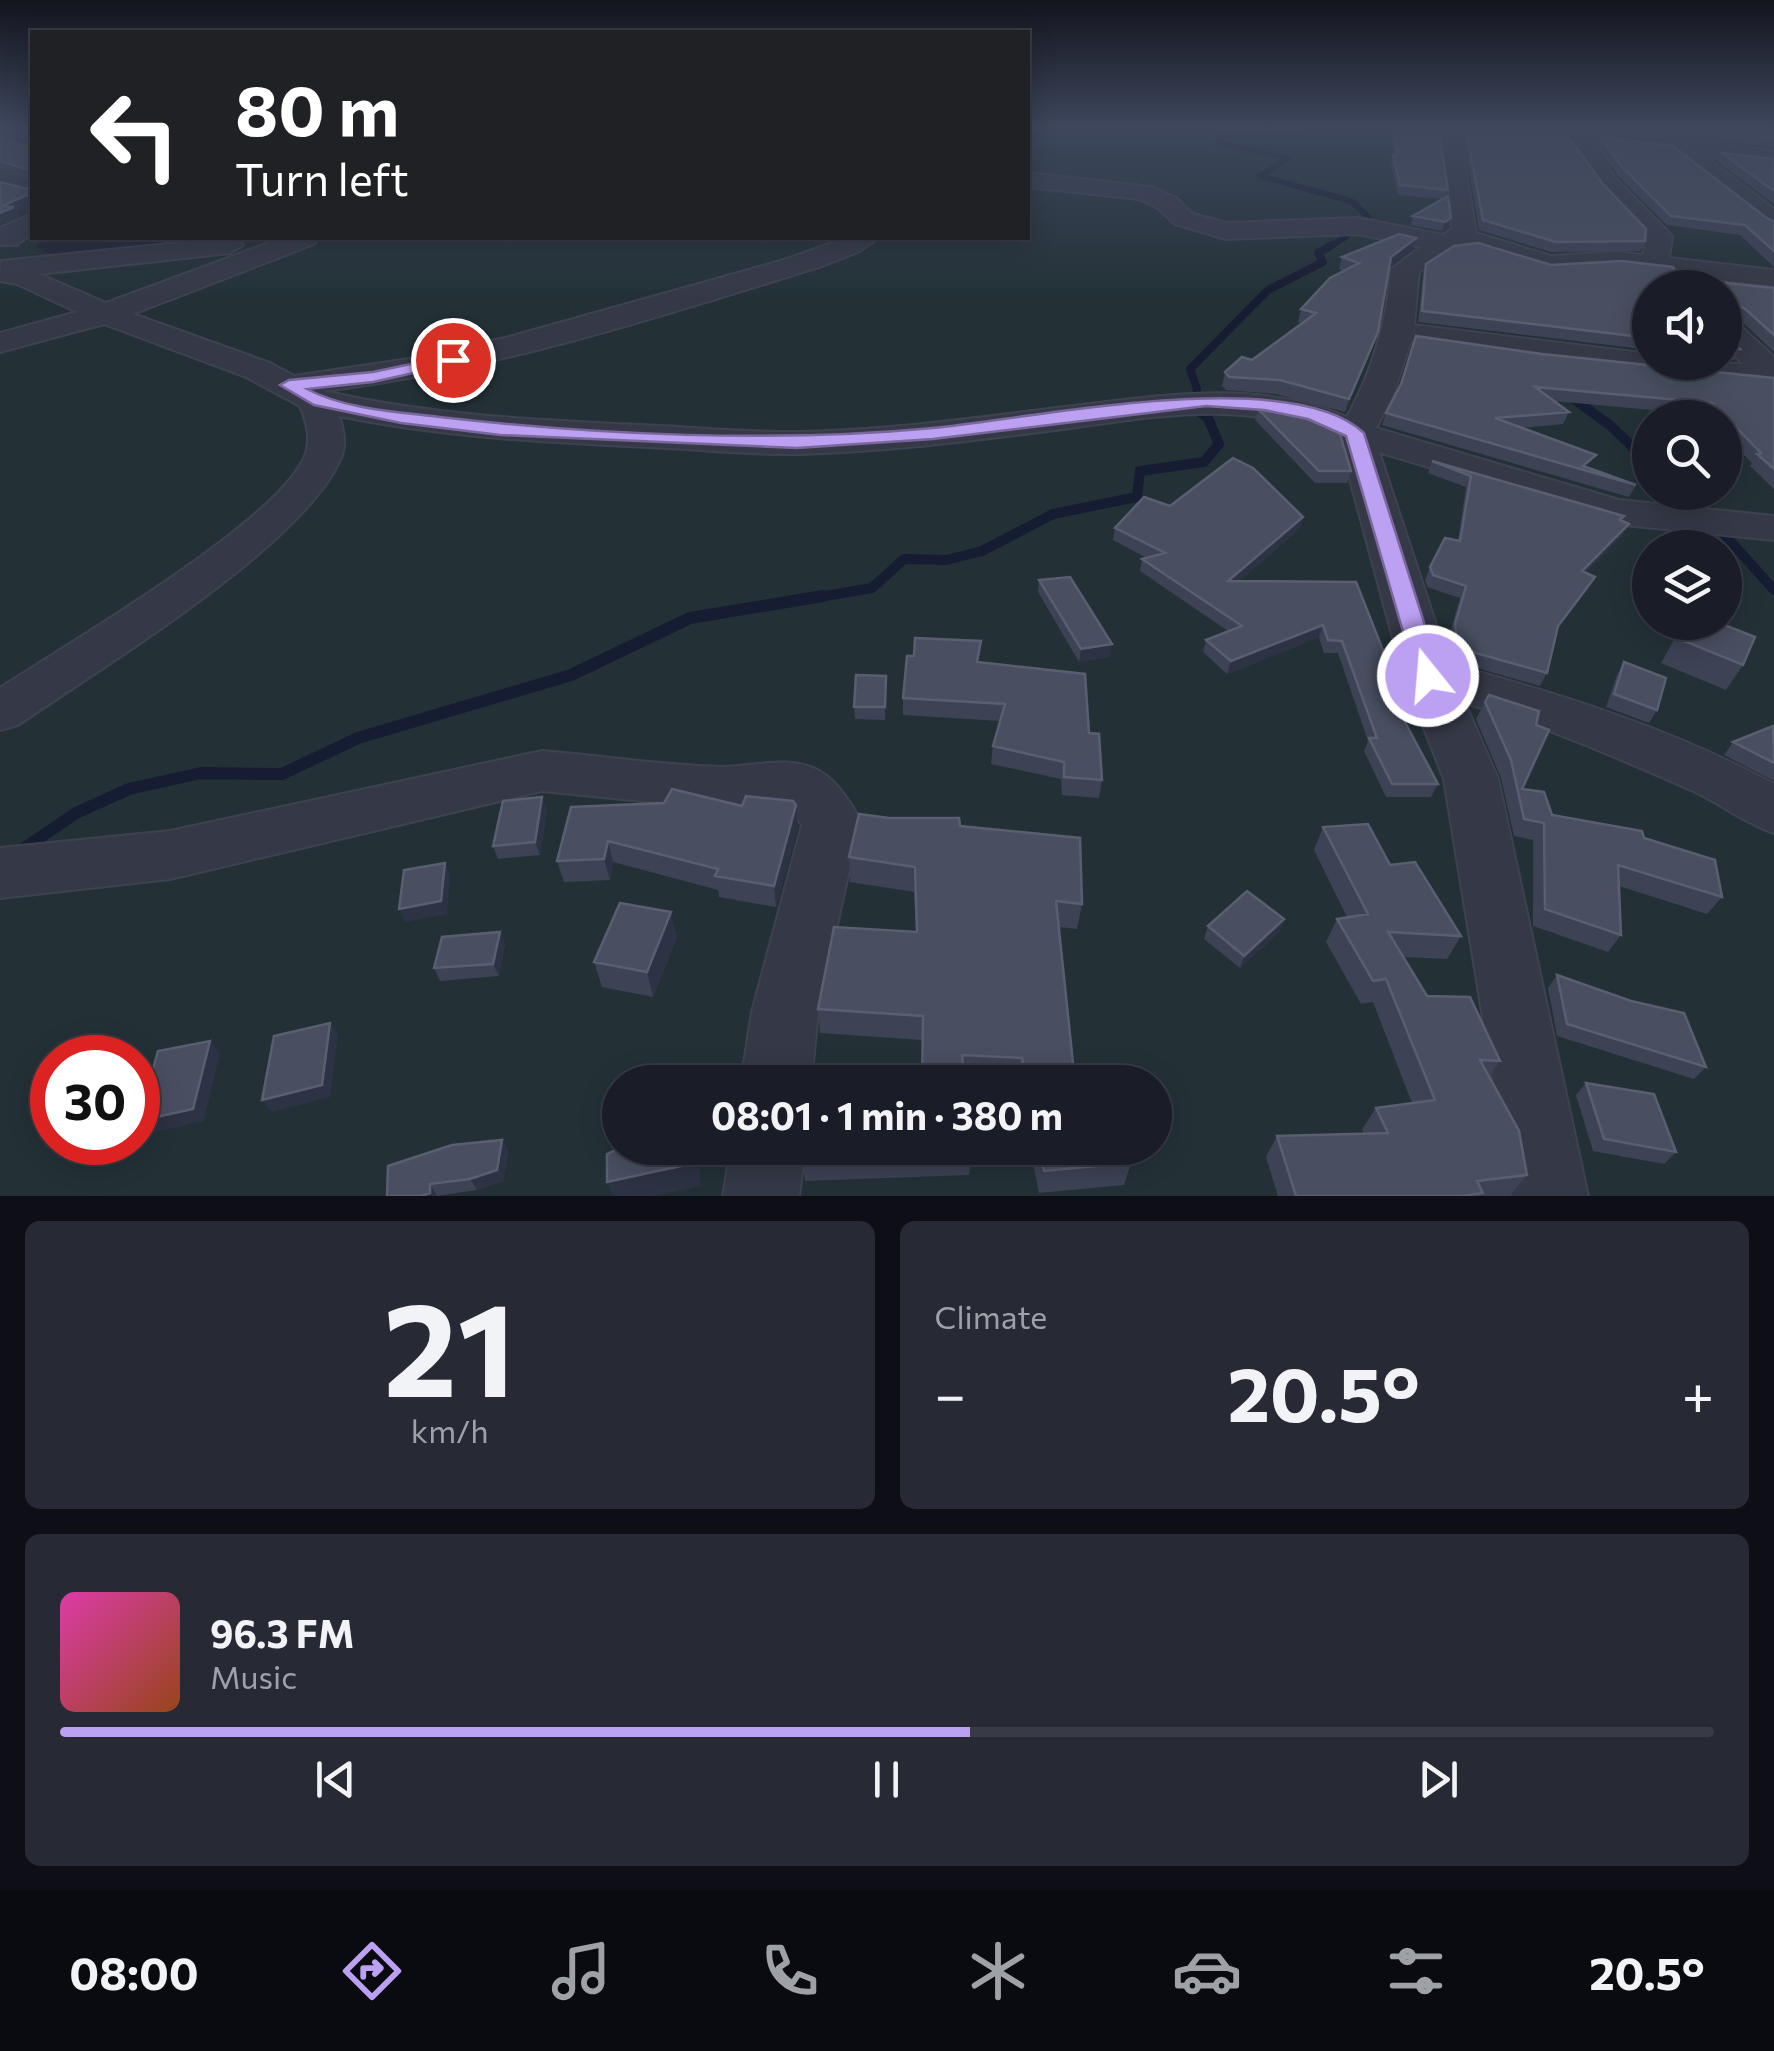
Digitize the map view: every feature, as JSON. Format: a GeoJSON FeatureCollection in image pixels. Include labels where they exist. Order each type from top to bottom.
{"type":"FeatureCollection","features":[{"type":"Feature","properties":{"kind":"street"},"geometry":{"type":"LineString","coordinates":[[1075,185],[1144,192],[1167,203],[1184,219],[1226,231],[1358,226],[1442,246],[1475,242],[1503,246],[1548,264],[1587,260],[1656,263],[1774,278]]}},
{"type":"Feature","properties":{"kind":"street"},"geometry":{"type":"LineString","coordinates":[[1458,185],[1465,231],[1406,269],[1404,308],[1378,396],[1355,433],[1428,676],[1470,779],[1550,1196]]}},
{"type":"Feature","properties":{"kind":"street"},"geometry":{"type":"LineString","coordinates":[[1609,185],[1659,237],[1656,263]]}},
{"type":"Feature","properties":{"kind":"street"},"geometry":{"type":"LineString","coordinates":[[1728,185],[1774,221]]}},
{"type":"Feature","properties":{"kind":"street"},"geometry":{"type":"LineString","coordinates":[[0,236],[8,239],[30,223]]}},
{"type":"Feature","properties":{"kind":"street"},"geometry":{"type":"LineString","coordinates":[[0,270],[182,253],[264,240]]}},
{"type":"Feature","properties":{"kind":"street"},"geometry":{"type":"LineString","coordinates":[[0,343],[106,314],[300,240]]}},
{"type":"Feature","properties":{"kind":"street"},"geometry":{"type":"LineString","coordinates":[[302,392],[453,360],[674,300],[859,240]]}},
{"type":"Feature","properties":{"kind":"street"},"geometry":{"type":"LineString","coordinates":[[1656,263],[1663,270]]}},
{"type":"Feature","properties":{"kind":"street"},"geometry":{"type":"LineString","coordinates":[[0,270],[302,392],[401,418],[500,429],[797,443],[933,434],[1192,403],[1264,405],[1313,415],[1355,433],[1615,512],[1774,528]]}},
{"type":"Feature","properties":{"kind":"street"},"geometry":{"type":"LineString","coordinates":[[1397,332],[1774,376]]}},
{"type":"Feature","properties":{"kind":"street"},"geometry":{"type":"LineString","coordinates":[[1742,345],[1774,376]]}},
{"type":"Feature","properties":{"kind":"street"},"geometry":{"type":"LineString","coordinates":[[0,712],[254,536],[297,496],[322,460],[328,427],[302,392]]}},
{"type":"Feature","properties":{"kind":"street"},"geometry":{"type":"LineString","coordinates":[[1428,676],[1556,711],[1716,778],[1774,812]]}},
{"type":"Feature","properties":{"kind":"street"},"geometry":{"type":"LineString","coordinates":[[0,874],[170,855],[542,771],[723,788],[778,783],[802,787],[832,820],[785,1012],[778,1065]]}},
{"type":"Feature","properties":{"kind":"street"},"geometry":{"type":"LineString","coordinates":[[761,1196],[766,1165]]}},
{"type":"Feature","properties":{"kind":"shaded area"},"geometry":{"type":"Polygon","coordinates":[[[0,185],[30,185],[30,240],[45,240],[36,246],[50,254],[71,256],[229,240],[1030,240],[1030,185],[1774,185],[1774,1196],[0,1196],[0,185]]]}},
{"type":"Feature","properties":{"kind":"building"},"geometry":{"type":"Polygon","coordinates":[[[0,185],[27,189],[30,186],[30,194],[2,206],[14,207],[0,213],[0,185]]]}},
{"type":"Feature","properties":{"kind":"building"},"geometry":{"type":"Polygon","coordinates":[[[1400,185],[1447,185],[1448,190],[1400,185]]]}},
{"type":"Feature","properties":{"kind":"building"},"geometry":{"type":"Polygon","coordinates":[[[1476,185],[1604,185],[1646,229],[1645,241],[1556,242],[1483,220],[1476,185]]]}},
{"type":"Feature","properties":{"kind":"building"},"geometry":{"type":"Polygon","coordinates":[[[1640,185],[1724,185],[1774,221],[1774,251],[1745,225],[1671,216],[1640,185]]]}},
{"type":"Feature","properties":{"kind":"building"},"geometry":{"type":"Polygon","coordinates":[[[1448,196],[1451,218],[1445,222],[1413,216],[1448,196]]]}},
{"type":"Feature","properties":{"kind":"building"},"geometry":{"type":"Polygon","coordinates":[[[1399,234],[1416,238],[1391,257],[1378,332],[1349,399],[1280,380],[1229,377],[1225,372],[1242,357],[1252,360],[1316,313],[1301,309],[1330,278],[1359,263],[1342,257],[1399,234]]]}},
{"type":"Feature","properties":{"kind":"building"},"geometry":{"type":"Polygon","coordinates":[[[1478,243],[1551,265],[1622,261],[1675,270],[1632,270],[1632,336],[1422,311],[1426,264],[1454,246],[1478,243]]]}},
{"type":"Feature","properties":{"kind":"building"},"geometry":{"type":"Polygon","coordinates":[[[1742,285],[1774,288],[1774,335],[1744,308],[1742,285]]]}},
{"type":"Feature","properties":{"kind":"building"},"geometry":{"type":"Polygon","coordinates":[[[1416,336],[1632,363],[1632,380],[1742,380],[1742,375],[1774,378],[1774,469],[1742,434],[1742,400],[1679,400],[1535,387],[1569,412],[1495,418],[1596,455],[1583,466],[1632,484],[1386,413],[1401,384],[1416,336]]]}},
{"type":"Feature","properties":{"kind":"building"},"geometry":{"type":"Polygon","coordinates":[[[1258,409],[1305,418],[1339,431],[1351,471],[1319,471],[1258,409]]]}},
{"type":"Feature","properties":{"kind":"building"},"geometry":{"type":"Polygon","coordinates":[[[1233,458],[1253,468],[1303,517],[1228,581],[1356,582],[1402,698],[1389,692],[1438,784],[1392,784],[1369,738],[1377,738],[1342,641],[1328,640],[1323,625],[1231,661],[1206,640],[1242,626],[1142,559],[1165,553],[1115,528],[1144,497],[1170,506],[1233,458]]]}},
{"type":"Feature","properties":{"kind":"building"},"geometry":{"type":"Polygon","coordinates":[[[1432,461],[1624,516],[1620,520],[1629,524],[1582,571],[1595,577],[1558,626],[1547,673],[1458,648],[1455,624],[1466,586],[1433,575],[1430,567],[1445,538],[1460,541],[1471,476],[1432,461]]]}},
{"type":"Feature","properties":{"kind":"building"},"geometry":{"type":"Polygon","coordinates":[[[1070,577],[1112,644],[1081,649],[1039,580],[1070,577]]]}},
{"type":"Feature","properties":{"kind":"building"},"geometry":{"type":"Polygon","coordinates":[[[1742,632],[1755,637],[1743,665],[1682,640],[1742,640],[1742,632]]]}},
{"type":"Feature","properties":{"kind":"building"},"geometry":{"type":"Polygon","coordinates":[[[915,638],[981,641],[977,662],[1085,674],[1089,733],[1099,734],[1102,780],[1064,777],[1064,762],[993,746],[1005,704],[903,698],[907,656],[914,656],[915,638]]]}},
{"type":"Feature","properties":{"kind":"building"},"geometry":{"type":"Polygon","coordinates":[[[1624,662],[1666,678],[1657,710],[1614,694],[1624,662]]]}},
{"type":"Feature","properties":{"kind":"building"},"geometry":{"type":"Polygon","coordinates":[[[856,675],[886,676],[885,707],[854,707],[856,675]]]}},
{"type":"Feature","properties":{"kind":"building"},"geometry":{"type":"Polygon","coordinates":[[[1489,695],[1539,711],[1536,725],[1549,730],[1522,789],[1544,792],[1552,815],[1642,831],[1644,838],[1715,860],[1722,897],[1618,865],[1621,935],[1545,909],[1544,823],[1524,819],[1511,760],[1485,702],[1489,695]]]}},
{"type":"Feature","properties":{"kind":"building"},"geometry":{"type":"Polygon","coordinates":[[[1773,726],[1774,763],[1733,742],[1773,726]]]}},
{"type":"Feature","properties":{"kind":"building"},"geometry":{"type":"Polygon","coordinates":[[[672,789],[742,806],[746,796],[793,801],[796,805],[774,886],[715,876],[718,869],[608,841],[604,859],[557,861],[571,807],[664,803],[672,789]]]}},
{"type":"Feature","properties":{"kind":"building"},"geometry":{"type":"Polygon","coordinates":[[[542,797],[535,842],[493,846],[503,801],[542,797]]]}},
{"type":"Feature","properties":{"kind":"building"},"geometry":{"type":"Polygon","coordinates":[[[859,814],[959,818],[960,826],[1080,838],[1082,904],[1056,901],[1073,1065],[1023,1065],[1022,1058],[962,1055],[963,1065],[922,1065],[923,1016],[818,1009],[834,927],[917,932],[915,867],[849,857],[859,814]]]}},
{"type":"Feature","properties":{"kind":"building"},"geometry":{"type":"Polygon","coordinates":[[[1368,824],[1390,865],[1415,862],[1461,936],[1388,932],[1427,996],[1470,997],[1500,1061],[1480,1060],[1519,1131],[1527,1175],[1477,1181],[1483,1193],[1296,1196],[1277,1136],[1388,1133],[1376,1108],[1435,1100],[1386,979],[1373,981],[1337,919],[1368,914],[1323,827],[1368,824]]]}},
{"type":"Feature","properties":{"kind":"building"},"geometry":{"type":"Polygon","coordinates":[[[445,863],[441,901],[399,909],[404,870],[445,863]]]}},
{"type":"Feature","properties":{"kind":"building"},"geometry":{"type":"Polygon","coordinates":[[[1247,891],[1284,919],[1244,956],[1208,926],[1247,891]]]}},
{"type":"Feature","properties":{"kind":"building"},"geometry":{"type":"Polygon","coordinates":[[[620,903],[671,912],[647,972],[594,962],[620,903]]]}},
{"type":"Feature","properties":{"kind":"building"},"geometry":{"type":"Polygon","coordinates":[[[500,932],[493,964],[434,968],[442,937],[500,932]]]}},
{"type":"Feature","properties":{"kind":"building"},"geometry":{"type":"Polygon","coordinates":[[[1557,975],[1631,1001],[1684,1013],[1706,1067],[1567,1024],[1557,975]]]}},
{"type":"Feature","properties":{"kind":"building"},"geometry":{"type":"Polygon","coordinates":[[[330,1023],[322,1085],[262,1100],[274,1036],[330,1023]]]}},
{"type":"Feature","properties":{"kind":"building"},"geometry":{"type":"Polygon","coordinates":[[[210,1041],[193,1109],[160,1116],[160,1051],[210,1041]]]}},
{"type":"Feature","properties":{"kind":"building"},"geometry":{"type":"Polygon","coordinates":[[[1586,1083],[1654,1094],[1676,1152],[1604,1139],[1586,1083]]]}},
{"type":"Feature","properties":{"kind":"building"},"geometry":{"type":"Polygon","coordinates":[[[502,1140],[497,1170],[470,1179],[430,1184],[430,1193],[421,1196],[387,1196],[388,1166],[452,1145],[502,1140]]]}},
{"type":"Feature","properties":{"kind":"building"},"geometry":{"type":"Polygon","coordinates":[[[607,1165],[686,1165],[607,1182],[607,1165]]]}},
{"type":"Feature","properties":{"kind":"building"},"geometry":{"type":"Polygon","coordinates":[[[1043,1165],[1109,1165],[1044,1171],[1043,1165]]]}},
{"type":"Feature","properties":{"kind":"waterway"},"geometry":{"type":"LineString","coordinates":[[1292,185],[1351,201],[1368,217],[1356,227]]}},
{"type":"Feature","properties":{"kind":"waterway"},"geometry":{"type":"LineString","coordinates":[[1328,247],[1346,237],[1344,229],[1350,229]]}},
{"type":"Feature","properties":{"kind":"waterway"},"geometry":{"type":"LineString","coordinates":[[1195,397],[1197,389],[1190,369],[1268,290],[1323,262],[1318,253],[1332,245]]}},
{"type":"Feature","properties":{"kind":"waterway"},"geometry":{"type":"LineString","coordinates":[[1569,396],[1574,400]]}},
{"type":"Feature","properties":{"kind":"waterway"},"geometry":{"type":"LineString","coordinates":[[808,599],[872,588],[904,559],[946,560],[982,551],[1053,514],[1137,497],[1140,471],[1204,462],[1219,444],[1208,418],[1188,403],[1195,397]]}},
{"type":"Feature","properties":{"kind":"waterway"},"geometry":{"type":"LineString","coordinates":[[1571,397],[1632,446]]}},
{"type":"Feature","properties":{"kind":"waterway"},"geometry":{"type":"LineString","coordinates":[[1709,510],[1715,524],[1774,590]]}},
{"type":"Feature","properties":{"kind":"waterway"},"geometry":{"type":"LineString","coordinates":[[10,858],[76,813],[129,789],[201,773],[282,774],[358,738],[571,675],[690,618],[823,596]]}},
{"type":"Feature","properties":{"kind":"waterway"},"geometry":{"type":"LineString","coordinates":[[0,865],[13,856]]}},
{"type":"Feature","properties":{"kind":"route"},"geometry":{"type":"LineString","coordinates":[[453,360],[373,377],[289,385],[314,400],[401,418],[500,429],[797,443],[933,434],[1206,401],[1264,405],[1313,415],[1355,433],[1428,676]]}}]}
